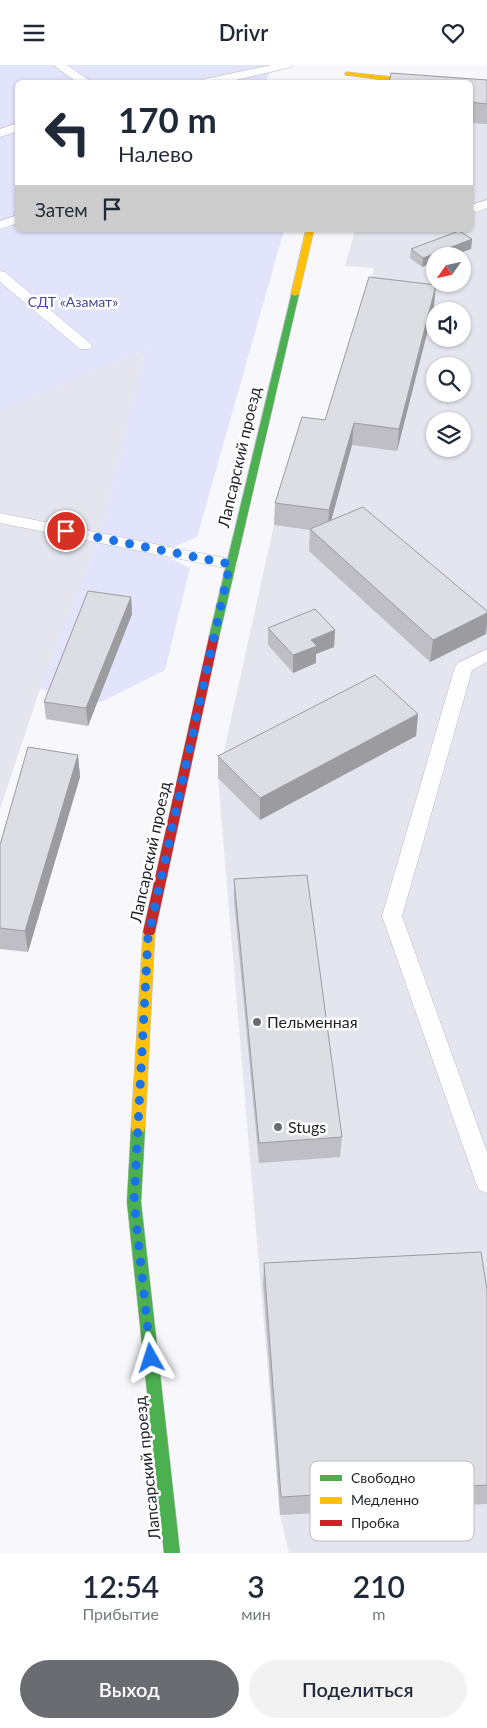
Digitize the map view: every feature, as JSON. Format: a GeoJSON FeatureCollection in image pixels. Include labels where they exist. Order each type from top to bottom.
{"type":"FeatureCollection","features":[{"type":"Feature","properties":{"kind":"street"},"geometry":{"type":"LineString","coordinates":[[347,74],[403,80]]}},
{"type":"Feature","properties":{"kind":"street","name":"Лапсарский проезд"},"geometry":{"type":"LineString","coordinates":[[172,1553],[134,1202],[148,938],[230,564],[310,232]]}},
{"type":"Feature","properties":{"kind":"lane"},"geometry":{"type":"LineString","coordinates":[[59,65],[82,80]]}},
{"type":"Feature","properties":{"kind":"lane"},"geometry":{"type":"LineString","coordinates":[[219,80],[288,65]]}},
{"type":"Feature","properties":{"kind":"lane"},"geometry":{"type":"LineString","coordinates":[[0,133],[15,128]]}},
{"type":"Feature","properties":{"kind":"lane"},"geometry":{"type":"LineString","coordinates":[[0,225],[15,220]]}},
{"type":"Feature","properties":{"kind":"lane"},"geometry":{"type":"LineString","coordinates":[[0,275],[85,346]]}},
{"type":"Feature","properties":{"kind":"lane"},"geometry":{"type":"LineString","coordinates":[[0,518],[230,564]]}},
{"type":"Feature","properties":{"kind":"lane"},"geometry":{"type":"LineString","coordinates":[[487,655],[464,667],[392,916],[487,1183]]}},
{"type":"Feature","properties":{"kind":"shaded area"},"geometry":{"type":"Polygon","coordinates":[[[473,99],[487,100],[487,1553],[289,1553],[280,1515],[218,778],[274,525],[324,441],[367,298],[374,268],[345,266],[354,232],[473,232],[473,99]]]}},
{"type":"Feature","properties":{"kind":"shaded area"},"geometry":{"type":"Polygon","coordinates":[[[146,349],[99,538],[40,689],[0,809],[0,411],[146,349]]]}},
{"type":"Feature","properties":{"kind":"green space","name":"СДТ «Азамат»"},"geometry":{"type":"Polygon","coordinates":[[[0,65],[272,65],[267,80],[15,80],[15,232],[283,232],[197,537],[159,553],[190,568],[165,670],[101,702],[40,689],[99,538],[146,349],[0,411],[0,65]]]}},
{"type":"Feature","properties":{"kind":"building"},"geometry":{"type":"Polygon","coordinates":[[[391,73],[487,80],[487,104],[473,102],[473,80],[390,80],[391,73]]]}},
{"type":"Feature","properties":{"kind":"building"},"geometry":{"type":"Polygon","coordinates":[[[456,232],[461,232],[472,239],[451,247],[426,247],[426,257],[423,258],[411,249],[456,232]]]}},
{"type":"Feature","properties":{"kind":"building"},"geometry":{"type":"Polygon","coordinates":[[[369,277],[426,284],[426,293],[434,293],[432,302],[426,302],[426,324],[399,429],[354,423],[329,510],[275,503],[302,417],[325,420],[369,277]]]}},
{"type":"Feature","properties":{"kind":"building"},"geometry":{"type":"Polygon","coordinates":[[[363,507],[487,611],[487,613],[433,640],[310,529],[363,507]]]}},
{"type":"Feature","properties":{"kind":"building"},"geometry":{"type":"Polygon","coordinates":[[[88,591],[131,597],[86,708],[44,702],[88,591]]]}},
{"type":"Feature","properties":{"kind":"building"},"geometry":{"type":"Polygon","coordinates":[[[315,609],[335,630],[311,640],[317,646],[293,655],[268,628],[315,609]]]}},
{"type":"Feature","properties":{"kind":"building"},"geometry":{"type":"Polygon","coordinates":[[[375,675],[418,714],[260,798],[218,756],[375,675]]]}},
{"type":"Feature","properties":{"kind":"building"},"geometry":{"type":"Polygon","coordinates":[[[28,747],[78,755],[25,931],[0,928],[0,845],[28,747]]]}},
{"type":"Feature","properties":{"kind":"building"},"geometry":{"type":"Polygon","coordinates":[[[307,875],[342,1137],[259,1143],[234,879],[307,875]]]}},
{"type":"Feature","properties":{"kind":"building"},"geometry":{"type":"Polygon","coordinates":[[[481,1252],[487,1290],[487,1485],[474,1486],[474,1461],[310,1461],[310,1495],[281,1497],[264,1263],[481,1252]]]}},
{"type":"Feature","properties":{"kind":"traffic: fast"},"geometry":{"type":"LineString","coordinates":[[214,637],[295,294]]}},
{"type":"Feature","properties":{"kind":"traffic: fast"},"geometry":{"type":"LineString","coordinates":[[138,1128],[134,1202],[172,1553]]}},
{"type":"Feature","properties":{"kind":"traffic: slow"},"geometry":{"type":"LineString","coordinates":[[347,74],[403,80]]}},
{"type":"Feature","properties":{"kind":"traffic: slow"},"geometry":{"type":"LineString","coordinates":[[295,294],[310,232]]}},
{"type":"Feature","properties":{"kind":"traffic: slow"},"geometry":{"type":"LineString","coordinates":[[138,1128],[149,932]]}},
{"type":"Feature","properties":{"kind":"traffic: jam"},"geometry":{"type":"LineString","coordinates":[[149,932],[214,637]]}},
{"type":"Feature","properties":{"kind":"place","name":"Пельменная"},"geometry":{"type":"Point","coordinates":[257,1022]}},
{"type":"Feature","properties":{"kind":"place","name":"Stugs"},"geometry":{"type":"Point","coordinates":[278,1127]}},
{"type":"Feature","properties":{"kind":"route"},"geometry":{"type":"LineString","coordinates":[[66,531],[230,564],[148,938],[134,1202],[151,1358]]}}]}
